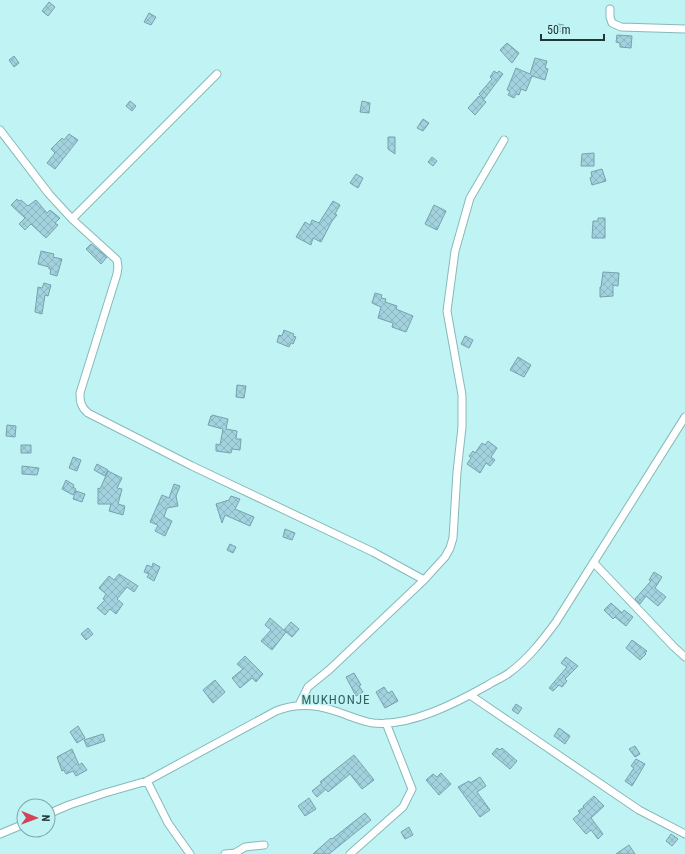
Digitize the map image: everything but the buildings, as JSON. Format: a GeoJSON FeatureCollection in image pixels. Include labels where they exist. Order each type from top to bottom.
{"type":"FeatureCollection","features":[{"type":"Feature","properties":{"kind":"street"},"geometry":{"type":"LineString","coordinates":[[610,9],[612,23],[621,28],[685,29]]}},
{"type":"Feature","properties":{"kind":"street"},"geometry":{"type":"LineString","coordinates":[[72,219],[217,74]]}},
{"type":"Feature","properties":{"kind":"street"},"geometry":{"type":"LineString","coordinates":[[0,130],[49,194],[72,219],[116,260],[118,267],[117,274],[80,393],[80,401],[83,408],[88,413],[185,463],[366,549],[424,580]]}},
{"type":"Feature","properties":{"kind":"street"},"geometry":{"type":"LineString","coordinates":[[299,705],[308,686],[329,670],[424,580],[445,557],[450,548],[453,538],[457,472],[462,427],[462,395],[447,311],[455,251],[470,198],[504,140]]}},
{"type":"Feature","properties":{"kind":"street"},"geometry":{"type":"LineString","coordinates":[[56,811],[105,793],[147,781],[276,711],[288,706],[317,706],[356,719],[372,722],[386,723],[401,721],[416,717],[470,695],[508,673],[535,650],[556,622],[685,417]]}},
{"type":"Feature","properties":{"kind":"street"},"geometry":{"type":"LineString","coordinates":[[594,563],[674,647],[685,656]]}},
{"type":"Feature","properties":{"kind":"street"},"geometry":{"type":"LineString","coordinates":[[470,695],[639,810],[685,834]]}},
{"type":"Feature","properties":{"kind":"street"},"geometry":{"type":"LineString","coordinates":[[350,854],[403,807],[412,789],[386,723]]}},
{"type":"Feature","properties":{"kind":"street"},"geometry":{"type":"LineString","coordinates":[[147,781],[168,823],[190,854]]}},
{"type":"Feature","properties":{"kind":"street"},"geometry":{"type":"LineString","coordinates":[[0,834],[16,827]]}},
{"type":"Feature","properties":{"kind":"street"},"geometry":{"type":"LineString","coordinates":[[225,854],[235,853],[245,847],[264,845]]}},
{"type":"Feature","properties":{"kind":"district","name":"MUKHONJE"},"geometry":{"type":"Point","coordinates":[336,699]}}]}
